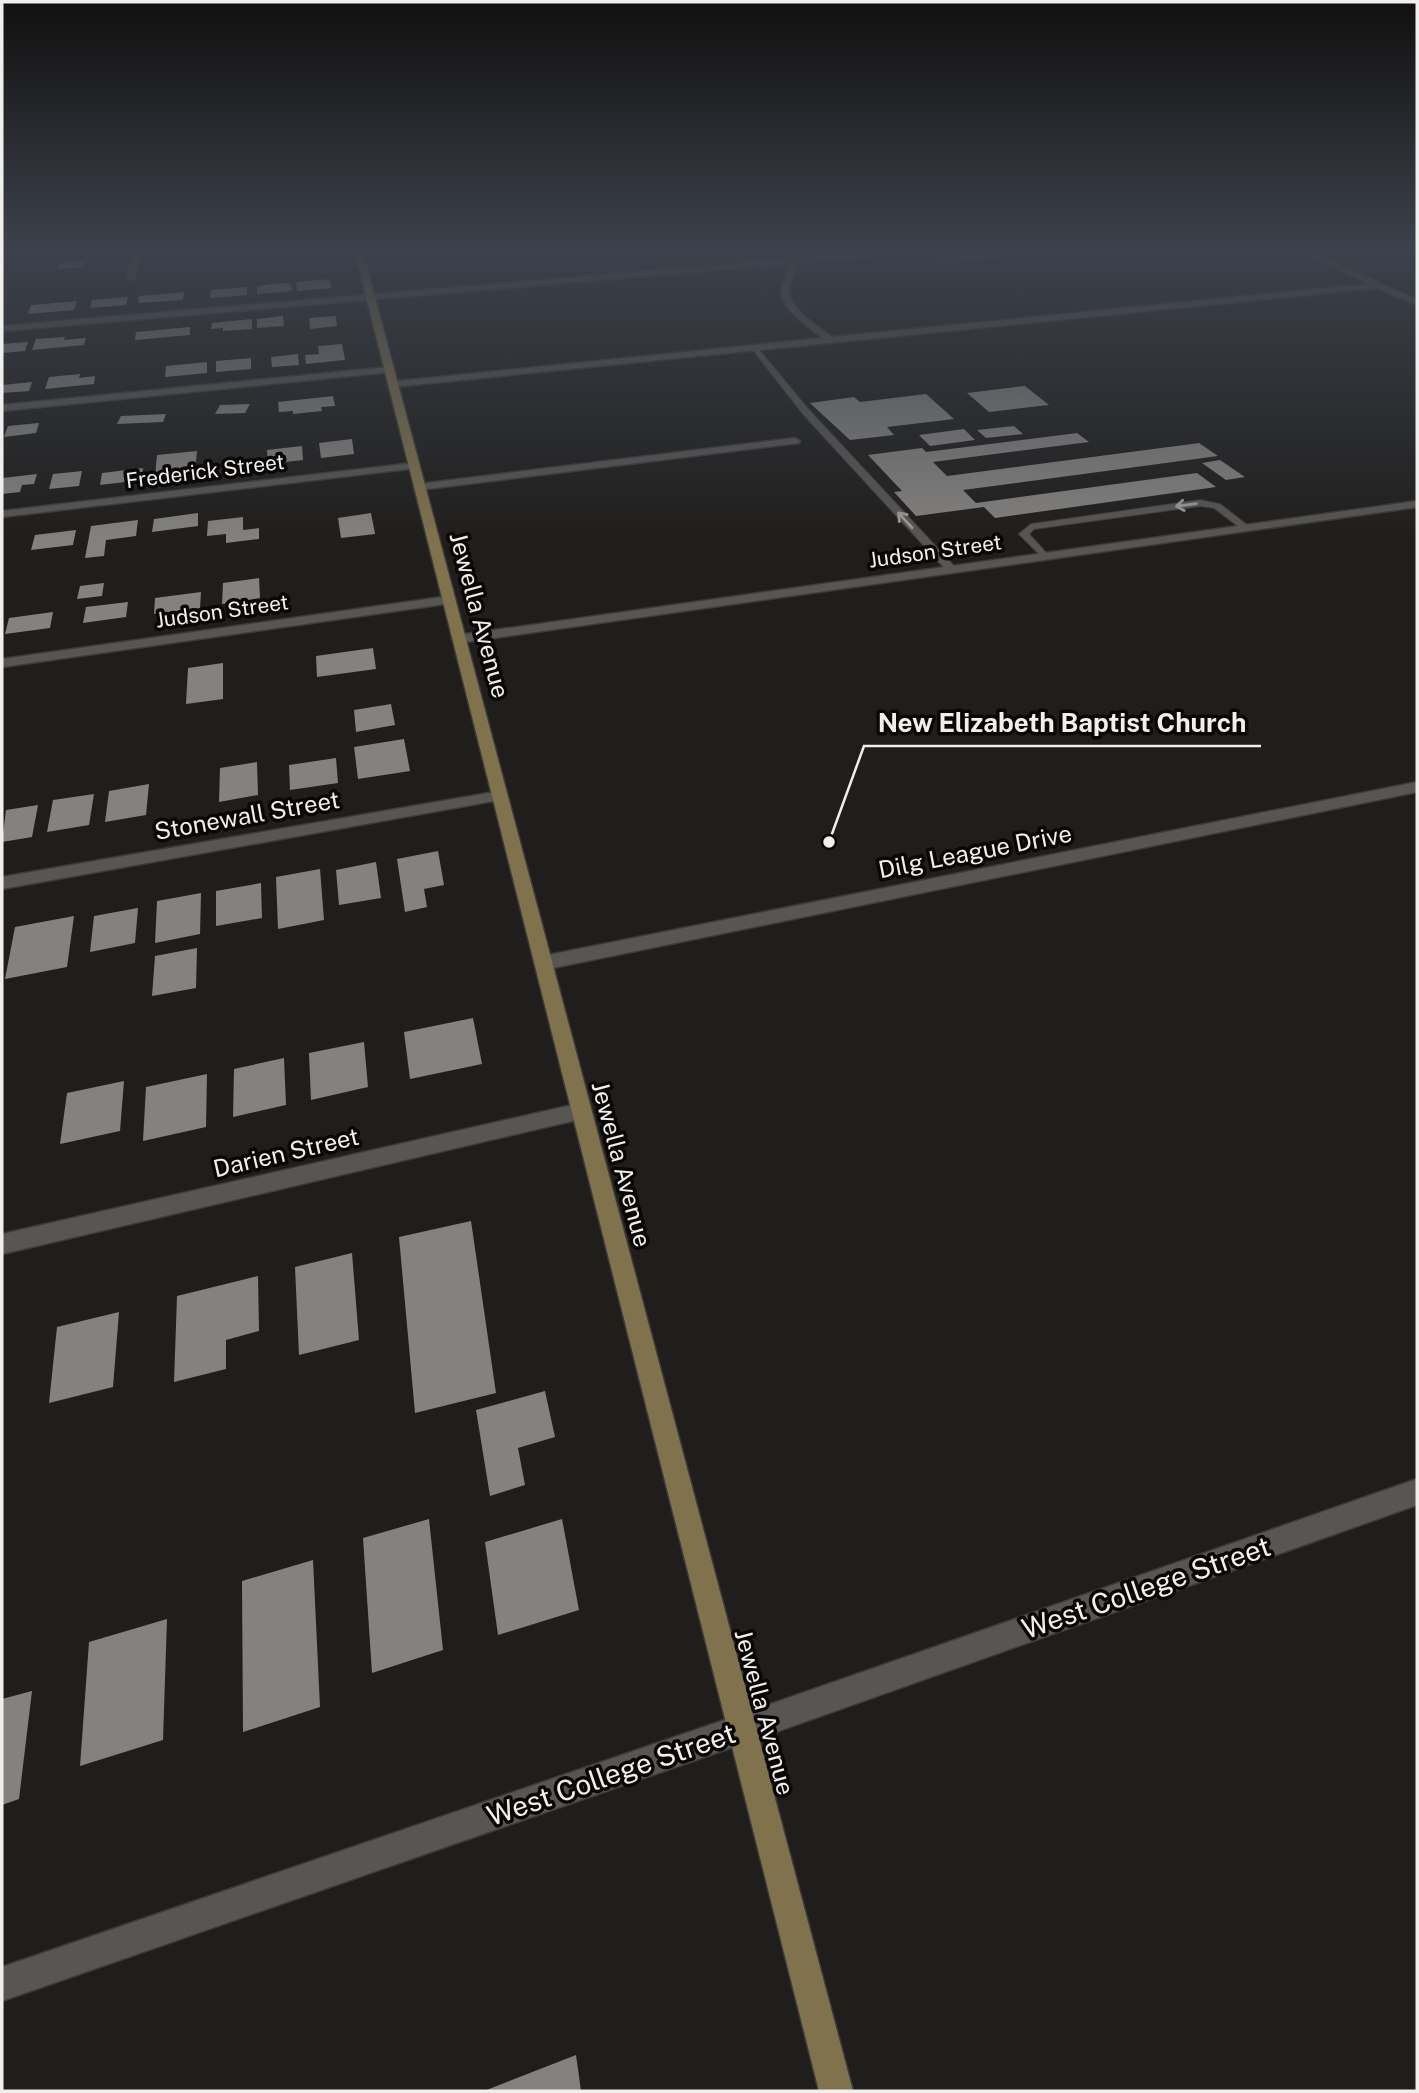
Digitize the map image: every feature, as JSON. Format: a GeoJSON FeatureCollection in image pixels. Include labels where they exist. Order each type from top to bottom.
{"type":"FeatureCollection","features":[{"type":"Feature","properties":{"kind":"main road","name":"Jewella Avenue"},"geometry":{"type":"LineString","coordinates":[[382,347],[836,2091]]}},
{"type":"Feature","properties":{"kind":"street"},"geometry":{"type":"LineString","coordinates":[[2,408],[755,347]]}},
{"type":"Feature","properties":{"kind":"street","name":"Frederick Street"},"geometry":{"type":"LineString","coordinates":[[2,514],[795,441]]}},
{"type":"Feature","properties":{"kind":"street","name":"Judson Street"},"geometry":{"type":"LineString","coordinates":[[459,639],[1417,504]]}},
{"type":"Feature","properties":{"kind":"street","name":"Judson Street"},"geometry":{"type":"LineString","coordinates":[[2,663],[449,600]]}},
{"type":"Feature","properties":{"kind":"street","name":"Dilg League Drive"},"geometry":{"type":"LineString","coordinates":[[543,963],[1417,787]]}},
{"type":"Feature","properties":{"kind":"street","name":"Stonewall Street"},"geometry":{"type":"LineString","coordinates":[[2,883],[500,796]]}},
{"type":"Feature","properties":{"kind":"street","name":"Darien Street"},"geometry":{"type":"LineString","coordinates":[[2,1244],[581,1111]]}},
{"type":"Feature","properties":{"kind":"street","name":"West College Street"},"geometry":{"type":"LineString","coordinates":[[2,1984],[742,1729],[1417,1492]]}},
{"type":"Feature","properties":{"kind":"lane"},"geometry":{"type":"LineString","coordinates":[[752,347],[806,412],[952,569]]}},
{"type":"Feature","properties":{"kind":"lane"},"geometry":{"type":"LineString","coordinates":[[1045,556],[1024,534],[1031,527],[1200,503],[1217,506],[1246,528]]}},
{"type":"Feature","properties":{"kind":"building"},"geometry":{"type":"Polygon","coordinates":[[[2,347],[26,347],[25,351],[2,353],[2,347]]]}},
{"type":"Feature","properties":{"kind":"building"},"geometry":{"type":"Polygon","coordinates":[[[33,347],[67,347],[32,350],[33,347]]]}},
{"type":"Feature","properties":{"kind":"building"},"geometry":{"type":"Polygon","coordinates":[[[318,347],[343,347],[345,360],[306,364],[305,355],[319,354],[318,347]]]}},
{"type":"Feature","properties":{"kind":"building"},"geometry":{"type":"Polygon","coordinates":[[[298,354],[299,365],[272,367],[271,357],[298,354]]]}},
{"type":"Feature","properties":{"kind":"building"},"geometry":{"type":"Polygon","coordinates":[[[251,358],[251,369],[216,372],[216,361],[251,358]]]}},
{"type":"Feature","properties":{"kind":"building"},"geometry":{"type":"Polygon","coordinates":[[[207,362],[207,373],[165,377],[166,366],[207,362]]]}},
{"type":"Feature","properties":{"kind":"building"},"geometry":{"type":"Polygon","coordinates":[[[80,374],[79,378],[95,376],[94,384],[45,389],[49,377],[80,374]]]}},
{"type":"Feature","properties":{"kind":"building"},"geometry":{"type":"Polygon","coordinates":[[[32,382],[29,391],[2,393],[2,385],[32,382]]]}},
{"type":"Feature","properties":{"kind":"building"},"geometry":{"type":"Polygon","coordinates":[[[1025,386],[1049,405],[989,412],[967,393],[1025,386]]]}},
{"type":"Feature","properties":{"kind":"building"},"geometry":{"type":"Polygon","coordinates":[[[926,394],[954,419],[887,427],[894,435],[850,440],[810,403],[854,397],[860,402],[926,394]]]}},
{"type":"Feature","properties":{"kind":"building"},"geometry":{"type":"Polygon","coordinates":[[[333,396],[335,406],[321,407],[322,411],[293,414],[293,411],[279,412],[278,402],[333,396]]]}},
{"type":"Feature","properties":{"kind":"building"},"geometry":{"type":"Polygon","coordinates":[[[250,404],[245,413],[215,414],[220,405],[250,404]]]}},
{"type":"Feature","properties":{"kind":"building"},"geometry":{"type":"Polygon","coordinates":[[[166,414],[163,422],[117,424],[121,416],[166,414]]]}},
{"type":"Feature","properties":{"kind":"building"},"geometry":{"type":"Polygon","coordinates":[[[39,423],[36,433],[4,437],[8,426],[39,423]]]}},
{"type":"Feature","properties":{"kind":"building"},"geometry":{"type":"Polygon","coordinates":[[[1014,426],[1023,434],[986,438],[977,430],[1014,426]]]}},
{"type":"Feature","properties":{"kind":"building"},"geometry":{"type":"Polygon","coordinates":[[[964,429],[975,440],[930,446],[919,435],[964,429]]]}},
{"type":"Feature","properties":{"kind":"building"},"geometry":{"type":"Polygon","coordinates":[[[1077,433],[1089,442],[933,462],[947,476],[1199,443],[1218,456],[963,490],[976,503],[1197,473],[1216,487],[995,518],[984,507],[916,516],[894,492],[902,491],[868,455],[922,448],[926,452],[1077,433]]]}},
{"type":"Feature","properties":{"kind":"building"},"geometry":{"type":"Polygon","coordinates":[[[352,439],[354,454],[321,458],[319,443],[352,439]]]}},
{"type":"Feature","properties":{"kind":"building"},"geometry":{"type":"Polygon","coordinates":[[[302,446],[303,460],[268,464],[267,450],[302,446]]]}},
{"type":"Feature","properties":{"kind":"building"},"geometry":{"type":"Polygon","coordinates":[[[197,451],[195,473],[155,477],[157,455],[197,451]]]}},
{"type":"Feature","properties":{"kind":"building"},"geometry":{"type":"Polygon","coordinates":[[[1220,460],[1245,477],[1226,480],[1202,463],[1220,460]]]}},
{"type":"Feature","properties":{"kind":"building"},"geometry":{"type":"Polygon","coordinates":[[[143,468],[142,480],[100,485],[102,473],[143,468]]]}},
{"type":"Feature","properties":{"kind":"building"},"geometry":{"type":"Polygon","coordinates":[[[82,471],[79,486],[49,489],[53,474],[82,471]]]}},
{"type":"Feature","properties":{"kind":"building"},"geometry":{"type":"Polygon","coordinates":[[[37,474],[34,484],[22,485],[20,492],[2,494],[2,478],[37,474]]]}},
{"type":"Feature","properties":{"kind":"building"},"geometry":{"type":"Polygon","coordinates":[[[198,513],[198,526],[152,532],[154,519],[198,513]]]}},
{"type":"Feature","properties":{"kind":"building"},"geometry":{"type":"Polygon","coordinates":[[[371,513],[375,534],[341,538],[338,518],[371,513]]]}},
{"type":"Feature","properties":{"kind":"building"},"geometry":{"type":"Polygon","coordinates":[[[243,517],[243,530],[259,528],[259,539],[226,543],[226,534],[207,536],[208,521],[243,517]]]}},
{"type":"Feature","properties":{"kind":"building"},"geometry":{"type":"Polygon","coordinates":[[[138,520],[136,536],[106,540],[104,556],[85,558],[91,526],[138,520]]]}},
{"type":"Feature","properties":{"kind":"building"},"geometry":{"type":"Polygon","coordinates":[[[76,530],[73,545],[31,550],[35,535],[76,530]]]}},
{"type":"Feature","properties":{"kind":"building"},"geometry":{"type":"Polygon","coordinates":[[[259,578],[260,598],[222,604],[223,583],[259,578]]]}},
{"type":"Feature","properties":{"kind":"building"},"geometry":{"type":"Polygon","coordinates":[[[104,583],[102,596],[77,599],[80,586],[104,583]]]}},
{"type":"Feature","properties":{"kind":"building"},"geometry":{"type":"Polygon","coordinates":[[[201,592],[200,608],[154,614],[155,598],[201,592]]]}},
{"type":"Feature","properties":{"kind":"building"},"geometry":{"type":"Polygon","coordinates":[[[128,602],[126,617],[83,623],[86,607],[128,602]]]}},
{"type":"Feature","properties":{"kind":"building"},"geometry":{"type":"Polygon","coordinates":[[[53,612],[50,628],[5,634],[9,618],[53,612]]]}},
{"type":"Feature","properties":{"kind":"building"},"geometry":{"type":"Polygon","coordinates":[[[373,648],[376,669],[317,677],[316,656],[373,648]]]}},
{"type":"Feature","properties":{"kind":"building"},"geometry":{"type":"Polygon","coordinates":[[[223,663],[223,699],[186,704],[188,668],[223,663]]]}},
{"type":"Feature","properties":{"kind":"building"},"geometry":{"type":"Polygon","coordinates":[[[391,704],[395,725],[356,732],[354,710],[391,704]]]}},
{"type":"Feature","properties":{"kind":"building"},"geometry":{"type":"Polygon","coordinates":[[[404,739],[410,771],[358,779],[354,747],[404,739]]]}},
{"type":"Feature","properties":{"kind":"building"},"geometry":{"type":"Polygon","coordinates":[[[336,758],[338,783],[290,790],[289,765],[336,758]]]}},
{"type":"Feature","properties":{"kind":"building"},"geometry":{"type":"Polygon","coordinates":[[[257,762],[258,795],[219,802],[220,768],[257,762]]]}},
{"type":"Feature","properties":{"kind":"building"},"geometry":{"type":"Polygon","coordinates":[[[149,784],[146,815],[105,822],[109,791],[149,784]]]}},
{"type":"Feature","properties":{"kind":"building"},"geometry":{"type":"Polygon","coordinates":[[[94,794],[89,825],[47,832],[53,800],[94,794]]]}},
{"type":"Feature","properties":{"kind":"building"},"geometry":{"type":"Polygon","coordinates":[[[38,805],[32,837],[2,842],[6,810],[38,805]]]}},
{"type":"Feature","properties":{"kind":"building"},"geometry":{"type":"Polygon","coordinates":[[[438,851],[444,885],[424,889],[427,907],[405,912],[397,859],[438,851]]]}},
{"type":"Feature","properties":{"kind":"building"},"geometry":{"type":"Polygon","coordinates":[[[376,862],[381,898],[339,905],[336,870],[376,862]]]}},
{"type":"Feature","properties":{"kind":"building"},"geometry":{"type":"Polygon","coordinates":[[[320,869],[324,920],[278,929],[276,877],[320,869]]]}},
{"type":"Feature","properties":{"kind":"building"},"geometry":{"type":"Polygon","coordinates":[[[261,883],[262,918],[216,926],[216,891],[261,883]]]}},
{"type":"Feature","properties":{"kind":"building"},"geometry":{"type":"Polygon","coordinates":[[[201,893],[200,934],[155,943],[157,901],[201,893]]]}},
{"type":"Feature","properties":{"kind":"building"},"geometry":{"type":"Polygon","coordinates":[[[138,908],[135,943],[90,952],[94,916],[138,908]]]}},
{"type":"Feature","properties":{"kind":"building"},"geometry":{"type":"Polygon","coordinates":[[[74,916],[67,967],[5,979],[15,927],[74,916]]]}},
{"type":"Feature","properties":{"kind":"building"},"geometry":{"type":"Polygon","coordinates":[[[197,948],[196,988],[152,996],[155,956],[197,948]]]}},
{"type":"Feature","properties":{"kind":"building"},"geometry":{"type":"Polygon","coordinates":[[[473,1018],[482,1064],[410,1079],[404,1032],[473,1018]]]}},
{"type":"Feature","properties":{"kind":"building"},"geometry":{"type":"Polygon","coordinates":[[[364,1042],[368,1087],[311,1100],[309,1053],[364,1042]]]}},
{"type":"Feature","properties":{"kind":"building"},"geometry":{"type":"Polygon","coordinates":[[[284,1058],[286,1105],[233,1117],[234,1069],[284,1058]]]}},
{"type":"Feature","properties":{"kind":"building"},"geometry":{"type":"Polygon","coordinates":[[[207,1074],[206,1127],[143,1141],[146,1087],[207,1074]]]}},
{"type":"Feature","properties":{"kind":"building"},"geometry":{"type":"Polygon","coordinates":[[[124,1081],[120,1131],[60,1144],[67,1093],[124,1081]]]}},
{"type":"Feature","properties":{"kind":"building"},"geometry":{"type":"Polygon","coordinates":[[[471,1221],[496,1393],[415,1413],[399,1237],[471,1221]]]}},
{"type":"Feature","properties":{"kind":"building"},"geometry":{"type":"Polygon","coordinates":[[[352,1253],[359,1340],[299,1355],[295,1267],[352,1253]]]}},
{"type":"Feature","properties":{"kind":"building"},"geometry":{"type":"Polygon","coordinates":[[[258,1276],[259,1331],[226,1340],[226,1369],[174,1382],[177,1296],[258,1276]]]}},
{"type":"Feature","properties":{"kind":"building"},"geometry":{"type":"Polygon","coordinates":[[[119,1312],[113,1387],[49,1403],[57,1327],[119,1312]]]}},
{"type":"Feature","properties":{"kind":"building"},"geometry":{"type":"Polygon","coordinates":[[[545,1391],[555,1437],[518,1448],[525,1485],[490,1496],[476,1410],[545,1391]]]}},
{"type":"Feature","properties":{"kind":"building"},"geometry":{"type":"Polygon","coordinates":[[[429,1519],[443,1650],[372,1673],[363,1538],[429,1519]]]}},
{"type":"Feature","properties":{"kind":"building"},"geometry":{"type":"Polygon","coordinates":[[[562,1519],[579,1610],[498,1635],[485,1542],[562,1519]]]}},
{"type":"Feature","properties":{"kind":"building"},"geometry":{"type":"Polygon","coordinates":[[[313,1560],[320,1707],[243,1732],[242,1581],[313,1560]]]}},
{"type":"Feature","properties":{"kind":"building"},"geometry":{"type":"Polygon","coordinates":[[[167,1619],[163,1740],[80,1766],[89,1642],[167,1619]]]}},
{"type":"Feature","properties":{"kind":"building"},"geometry":{"type":"Polygon","coordinates":[[[32,1691],[19,1799],[2,1805],[2,1699],[32,1691]]]}},
{"type":"Feature","properties":{"kind":"building"},"geometry":{"type":"Polygon","coordinates":[[[576,2055],[581,2091],[484,2091],[576,2055]]]}},
{"type":"Feature","properties":{"kind":"place","name":"New Elizabeth Baptist Church"},"geometry":{"type":"Point","coordinates":[829,842]}}]}
